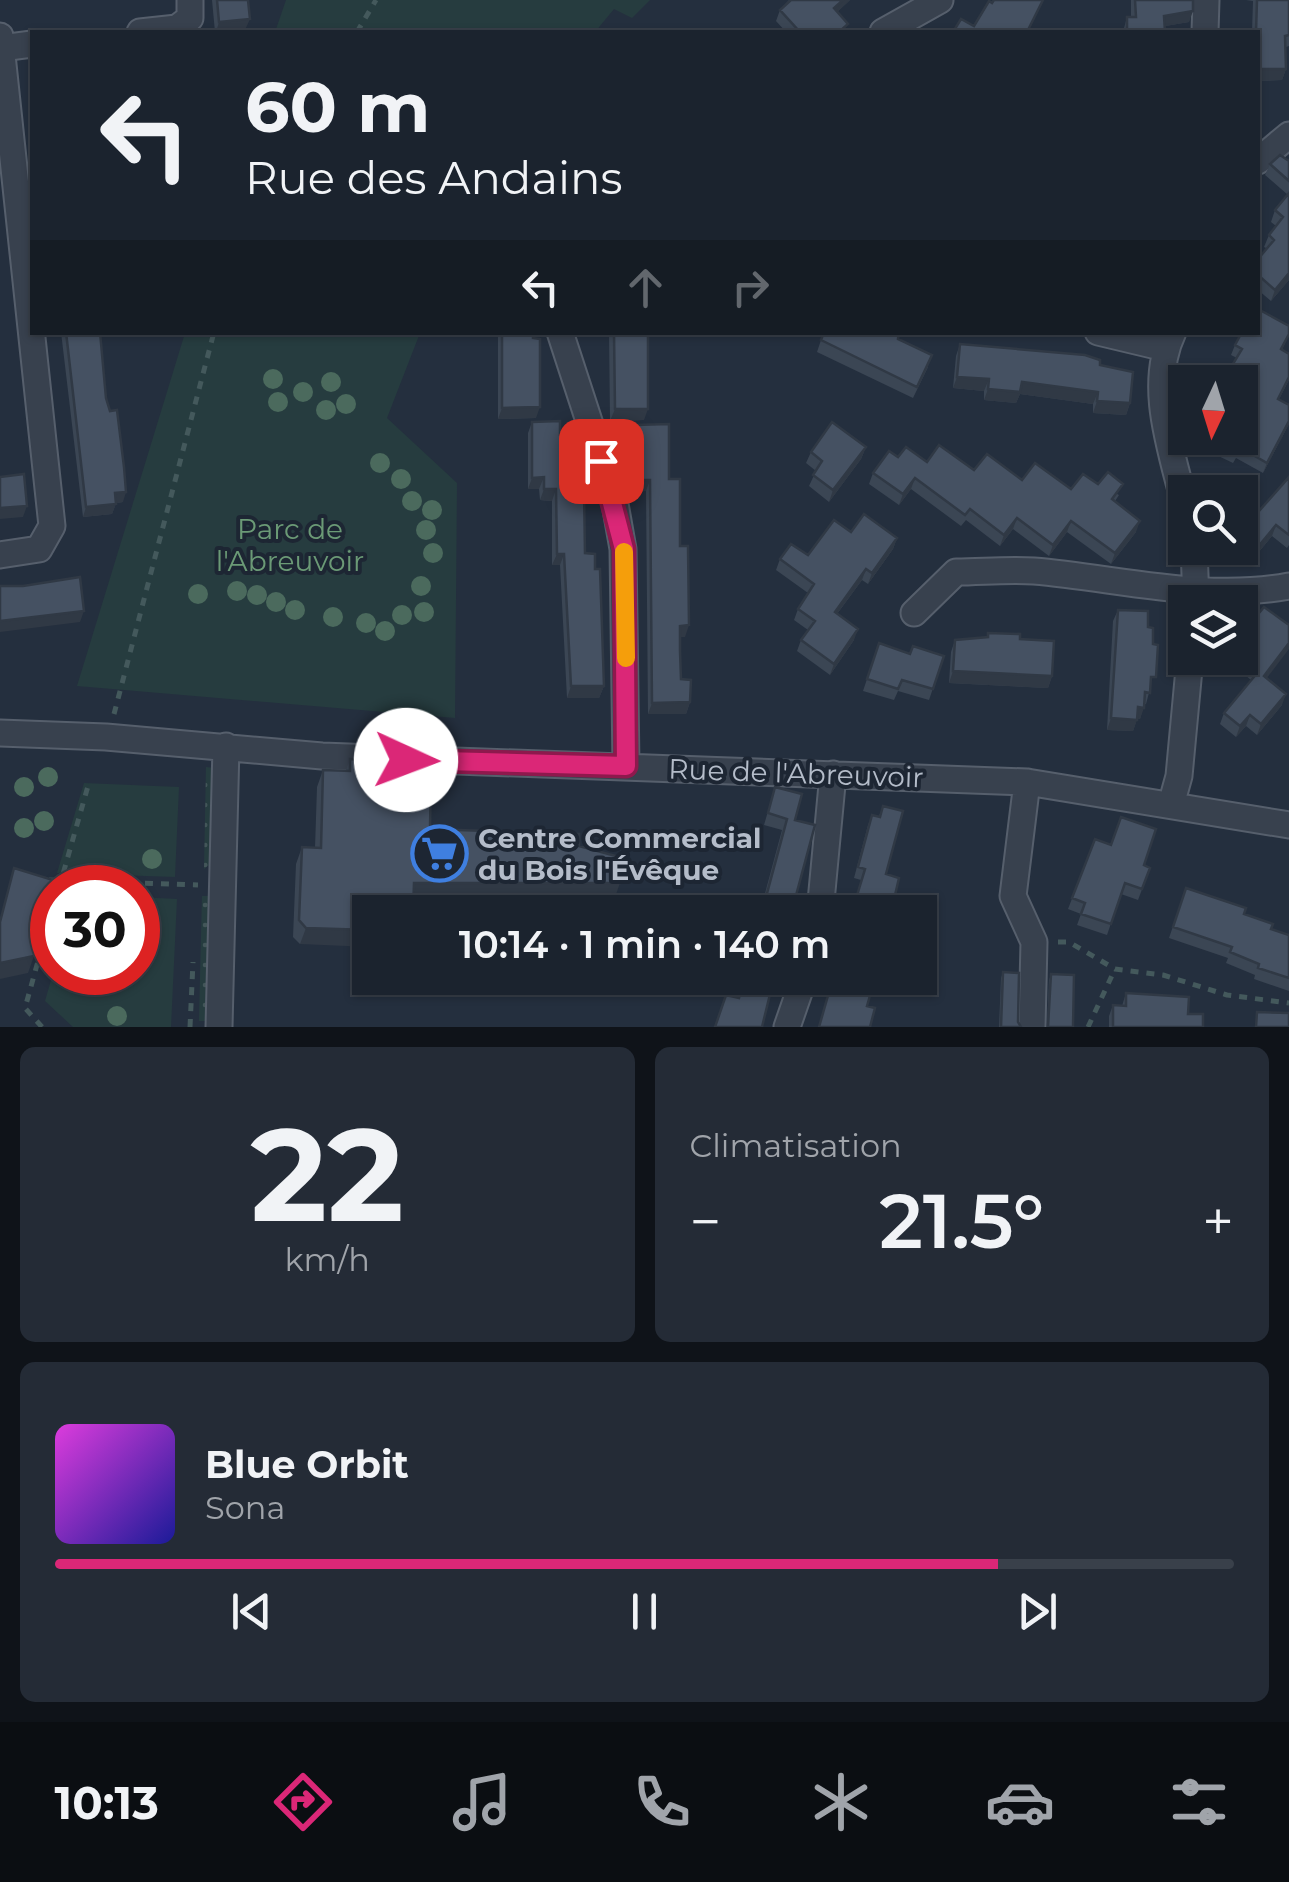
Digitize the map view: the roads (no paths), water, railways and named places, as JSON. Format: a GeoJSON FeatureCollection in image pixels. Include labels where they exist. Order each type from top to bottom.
{"type":"FeatureCollection","features":[{"type":"Feature","properties":{"kind":"street"},"geometry":{"type":"LineString","coordinates":[[154,30],[183,26],[190,18],[190,0]]}},
{"type":"Feature","properties":{"kind":"street"},"geometry":{"type":"LineString","coordinates":[[887,30],[940,0]]}},
{"type":"Feature","properties":{"kind":"street"},"geometry":{"type":"LineString","coordinates":[[1205,30],[1206,0]]}},
{"type":"Feature","properties":{"kind":"street"},"geometry":{"type":"LineString","coordinates":[[0,36],[30,320]]}},
{"type":"Feature","properties":{"kind":"street"},"geometry":{"type":"LineString","coordinates":[[1,48],[30,44]]}},
{"type":"Feature","properties":{"kind":"street"},"geometry":{"type":"LineString","coordinates":[[1260,159],[1289,134]]}},
{"type":"Feature","properties":{"kind":"street"},"geometry":{"type":"LineString","coordinates":[[0,556],[40,549],[52,526],[32,335]]}},
{"type":"Feature","properties":{"kind":"street"},"geometry":{"type":"LineString","coordinates":[[561,335],[614,498],[624,549],[626,766]]}},
{"type":"Feature","properties":{"kind":"street"},"geometry":{"type":"LineString","coordinates":[[1125,335],[1169,340],[1162,412],[1177,475]]}},
{"type":"Feature","properties":{"kind":"street"},"geometry":{"type":"LineString","coordinates":[[914,613],[956,572],[1029,570],[1168,592]]}},
{"type":"Feature","properties":{"kind":"street"},"geometry":{"type":"LineString","coordinates":[[1258,592],[1289,586]]}},
{"type":"Feature","properties":{"kind":"street"},"geometry":{"type":"LineString","coordinates":[[1171,805],[1178,776],[1188,675]]}},
{"type":"Feature","properties":{"kind":"street","name":"Rue de l'Abreuvoir"},"geometry":{"type":"LineString","coordinates":[[0,733],[226,746],[322,756],[1027,782],[1289,825]]}},
{"type":"Feature","properties":{"kind":"street"},"geometry":{"type":"LineString","coordinates":[[219,1027],[209,885],[226,746]]}},
{"type":"Feature","properties":{"kind":"street"},"geometry":{"type":"LineString","coordinates":[[822,895],[833,774]]}},
{"type":"Feature","properties":{"kind":"street"},"geometry":{"type":"LineString","coordinates":[[1027,782],[1013,896],[1034,942],[1032,1027]]}},
{"type":"Feature","properties":{"kind":"street"},"geometry":{"type":"LineString","coordinates":[[788,1027],[798,995]]}},
{"type":"Feature","properties":{"kind":"place","name":"Centre Commercial du Bois l'Évêque"},"geometry":{"type":"Point","coordinates":[439,854]}},
{"type":"Feature","properties":{"kind":"park label","name":"Parc de l'Abreuvoir"},"geometry":{"type":"Point","coordinates":[290,545]}}]}
